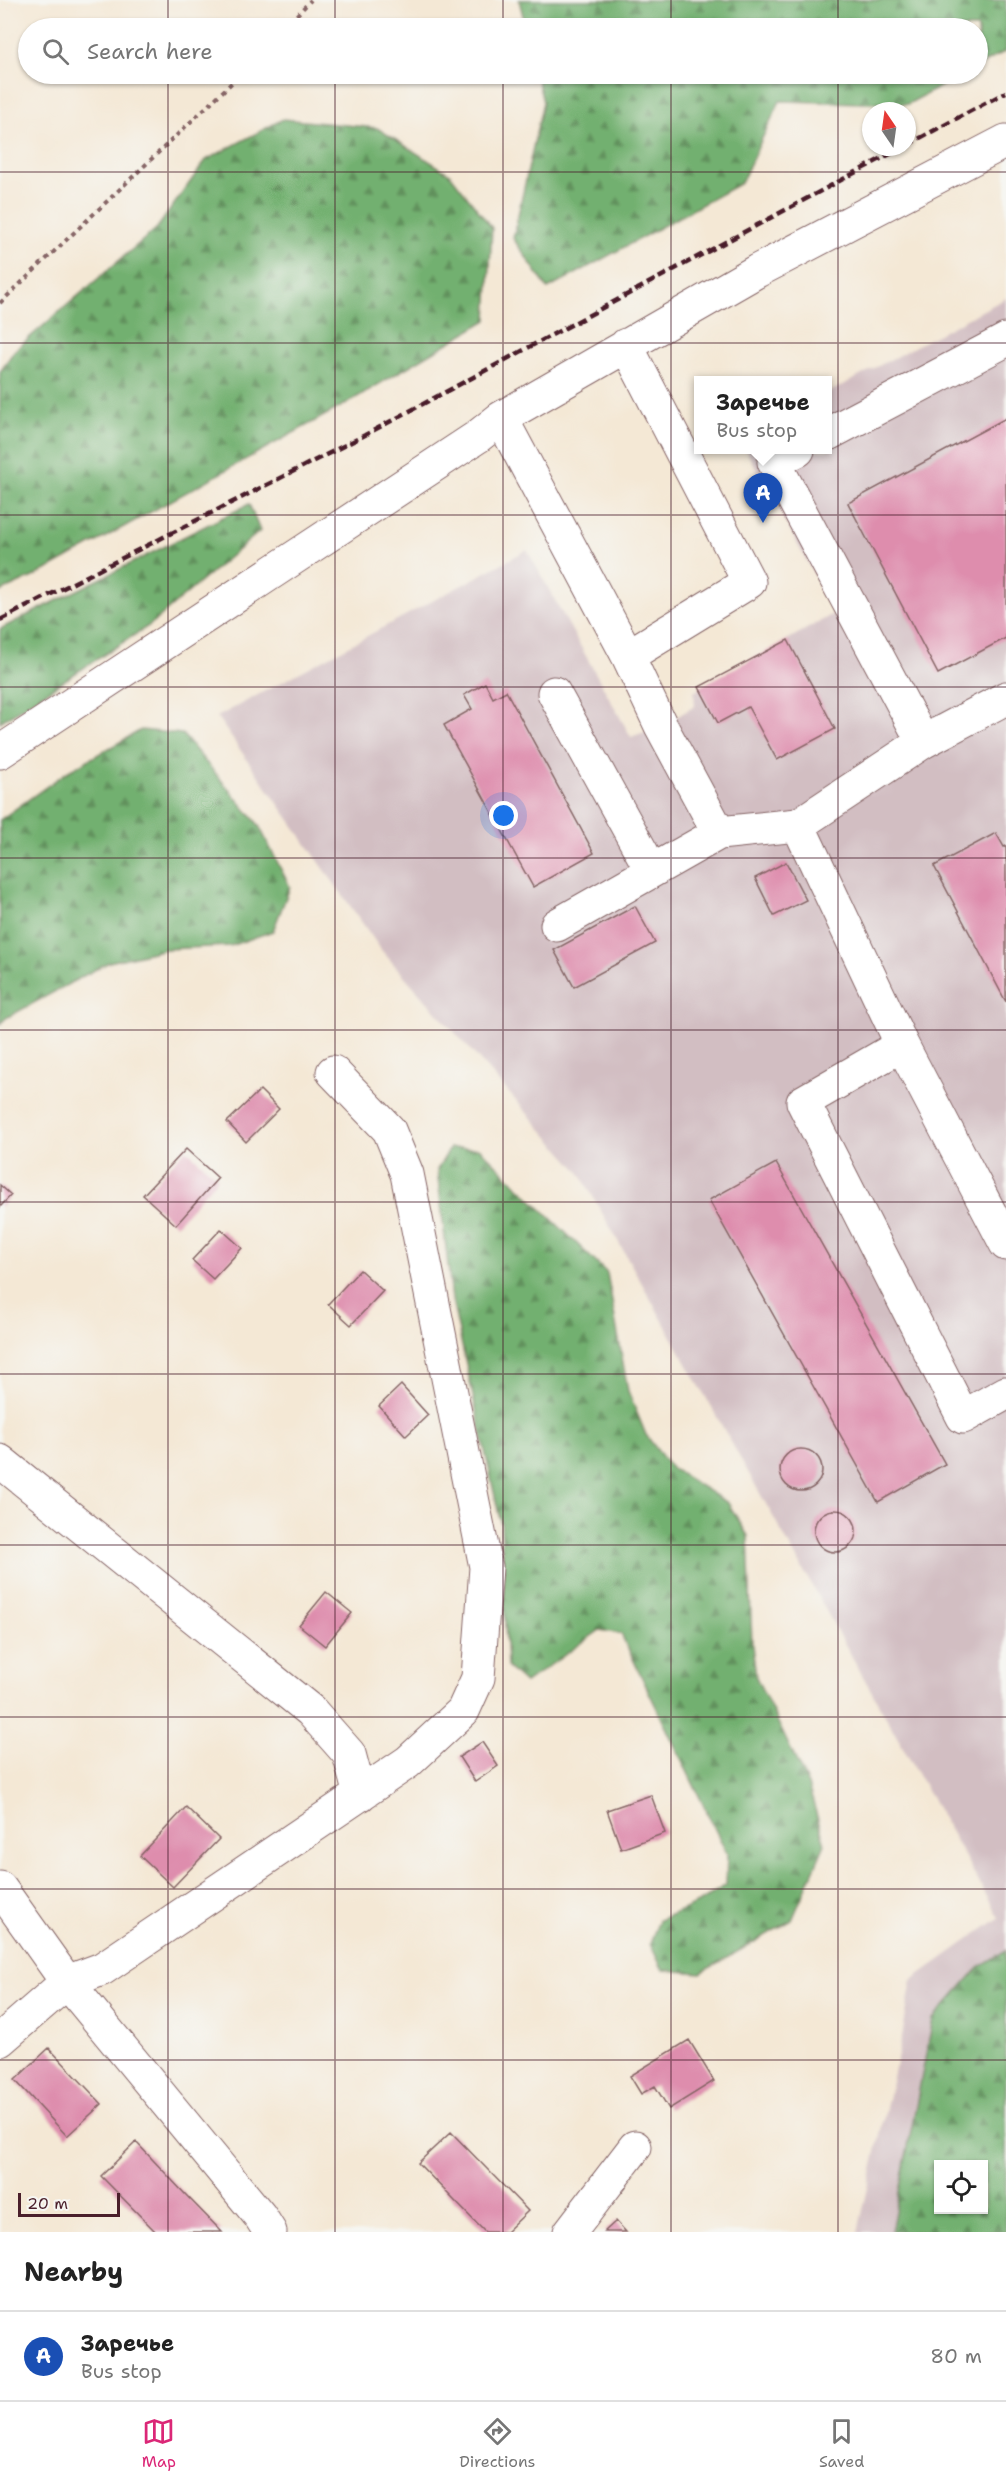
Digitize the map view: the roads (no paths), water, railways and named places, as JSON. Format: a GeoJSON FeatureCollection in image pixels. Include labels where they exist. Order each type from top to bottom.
{"type":"FeatureCollection","features":[{"type":"Feature","properties":{"kind":"street"},"geometry":{"type":"LineString","coordinates":[[0,752],[477,437],[501,418],[757,271],[1006,141]]}},
{"type":"Feature","properties":{"kind":"street"},"geometry":{"type":"LineString","coordinates":[[832,432],[1006,340]]}},
{"type":"Feature","properties":{"kind":"street"},"geometry":{"type":"LineString","coordinates":[[626,345],[749,582],[628,656]]}},
{"type":"Feature","properties":{"kind":"street"},"geometry":{"type":"LineString","coordinates":[[501,418],[719,833]]}},
{"type":"Feature","properties":{"kind":"street"},"geometry":{"type":"LineString","coordinates":[[790,454],[774,462],[922,742]]}},
{"type":"Feature","properties":{"kind":"street"},"geometry":{"type":"LineString","coordinates":[[554,693],[652,871]]}},
{"type":"Feature","properties":{"kind":"street"},"geometry":{"type":"LineString","coordinates":[[557,925],[719,833],[798,825],[922,742],[1006,698]]}},
{"type":"Feature","properties":{"kind":"street"},"geometry":{"type":"LineString","coordinates":[[798,825],[902,1045],[1006,1244]]}},
{"type":"Feature","properties":{"kind":"street"},"geometry":{"type":"LineString","coordinates":[[902,1045],[803,1102],[963,1417],[1006,1393]]}},
{"type":"Feature","properties":{"kind":"street"},"geometry":{"type":"LineString","coordinates":[[0,2040],[67,1982],[102,1969],[408,1762],[463,1711],[478,1678],[486,1567],[407,1174],[389,1130],[333,1072]]}},
{"type":"Feature","properties":{"kind":"street"},"geometry":{"type":"LineString","coordinates":[[0,1461],[311,1711],[349,1754],[360,1795]]}},
{"type":"Feature","properties":{"kind":"street"},"geometry":{"type":"LineString","coordinates":[[0,1888],[67,1982],[260,2216],[270,2232]]}},
{"type":"Feature","properties":{"kind":"street"},"geometry":{"type":"LineString","coordinates":[[570,2232],[635,2147]]}},
{"type":"Feature","properties":{"kind":"railway"},"geometry":{"type":"LineString","coordinates":[[916,140],[1006,92]]}},
{"type":"Feature","properties":{"kind":"railway"},"geometry":{"type":"LineString","coordinates":[[0,620],[365,435],[886,156]]}},
{"type":"Feature","properties":{"kind":"place","name":"Заречье"},"geometry":{"type":"Point","coordinates":[763,523]}}]}
